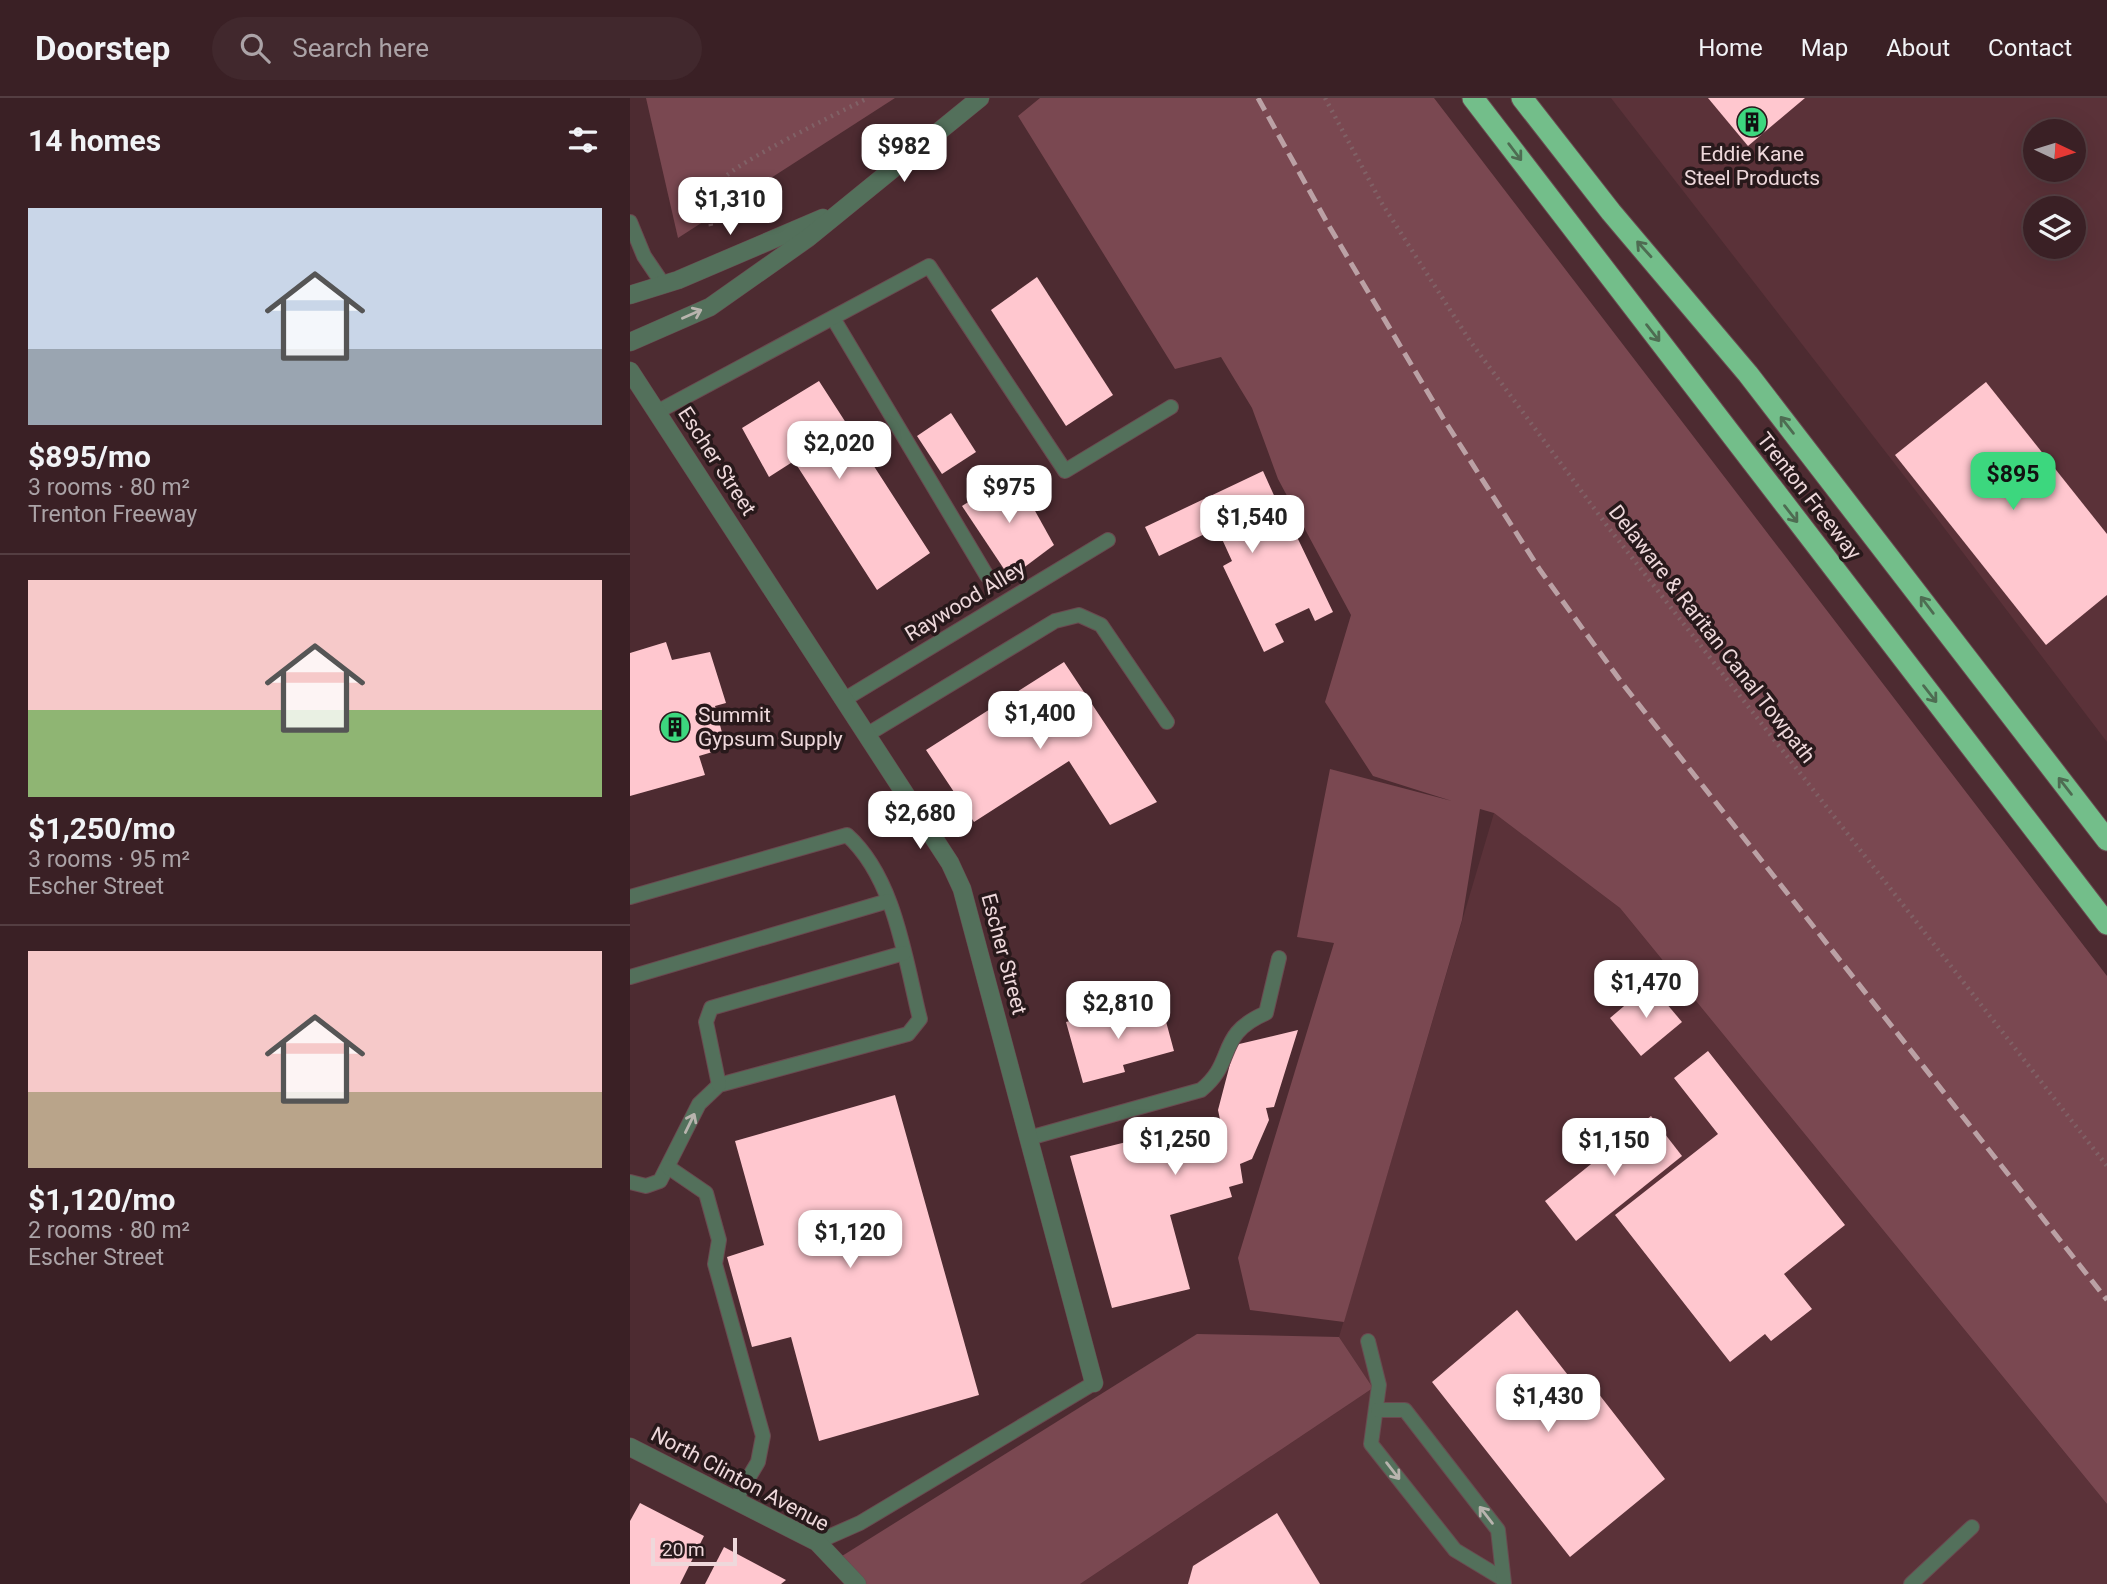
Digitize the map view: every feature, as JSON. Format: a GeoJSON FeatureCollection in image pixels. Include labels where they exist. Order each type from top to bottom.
{"type":"FeatureCollection","features":[{"type":"Feature","properties":{"kind":"highway","name":"Trenton Freeway"},"geometry":{"type":"LineString","coordinates":[[1474,98],[2107,924]]}},
{"type":"Feature","properties":{"kind":"highway","name":"Trenton Freeway"},"geometry":{"type":"LineString","coordinates":[[1522,98],[1611,212],[1748,374],[2107,840]]}},
{"type":"Feature","properties":{"kind":"street"},"geometry":{"type":"LineString","coordinates":[[630,342],[710,306],[808,238],[980,98]]}},
{"type":"Feature","properties":{"kind":"street"},"geometry":{"type":"LineString","coordinates":[[630,295],[842,210]]}},
{"type":"Feature","properties":{"kind":"street","name":"Escher Street"},"geometry":{"type":"LineString","coordinates":[[630,371],[868,734],[950,863],[962,888],[1094,1383]]}},
{"type":"Feature","properties":{"kind":"street","name":"North Clinton Avenue"},"geometry":{"type":"LineString","coordinates":[[630,1447],[817,1542],[857,1584]]}},
{"type":"Feature","properties":{"kind":"lane"},"geometry":{"type":"LineString","coordinates":[[630,222],[644,256],[663,284]]}},
{"type":"Feature","properties":{"kind":"lane"},"geometry":{"type":"LineString","coordinates":[[657,411],[929,266],[1065,471],[1171,407]]}},
{"type":"Feature","properties":{"kind":"lane"},"geometry":{"type":"LineString","coordinates":[[833,318],[987,576]]}},
{"type":"Feature","properties":{"kind":"lane","name":"Raywood Alley"},"geometry":{"type":"LineString","coordinates":[[845,699],[1108,540]]}},
{"type":"Feature","properties":{"kind":"lane"},"geometry":{"type":"LineString","coordinates":[[868,734],[1055,621],[1079,615],[1101,625],[1167,722]]}},
{"type":"Feature","properties":{"kind":"lane"},"geometry":{"type":"LineString","coordinates":[[630,897],[847,835],[864,850],[888,901],[920,1019],[908,1034],[719,1084],[699,1104],[660,1181],[646,1186],[630,1182]]}},
{"type":"Feature","properties":{"kind":"lane"},"geometry":{"type":"LineString","coordinates":[[630,978],[888,901]]}},
{"type":"Feature","properties":{"kind":"lane"},"geometry":{"type":"LineString","coordinates":[[719,1084],[706,1022],[711,1009],[904,953]]}},
{"type":"Feature","properties":{"kind":"lane"},"geometry":{"type":"LineString","coordinates":[[1029,1138],[1201,1090],[1216,1078],[1234,1033],[1247,1021],[1266,1013],[1279,958]]}},
{"type":"Feature","properties":{"kind":"lane"},"geometry":{"type":"LineString","coordinates":[[668,1167],[706,1193],[719,1240],[715,1264],[763,1436],[758,1462],[736,1499]]}},
{"type":"Feature","properties":{"kind":"lane"},"geometry":{"type":"LineString","coordinates":[[1368,1342],[1379,1385],[1378,1410],[1371,1444],[1455,1550],[1504,1581]]}},
{"type":"Feature","properties":{"kind":"lane"},"geometry":{"type":"LineString","coordinates":[[817,1542],[860,1523],[1094,1383]]}},
{"type":"Feature","properties":{"kind":"lane"},"geometry":{"type":"LineString","coordinates":[[1378,1410],[1405,1410],[1498,1530],[1504,1581]]}},
{"type":"Feature","properties":{"kind":"lane"},"geometry":{"type":"LineString","coordinates":[[1911,1584],[1972,1527]]}},
{"type":"Feature","properties":{"kind":"path"},"geometry":{"type":"LineString","coordinates":[[711,226],[708,210],[723,178],[801,132],[869,98]]}},
{"type":"Feature","properties":{"kind":"path","name":"Delaware & Raritan Canal Towpath"},"geometry":{"type":"LineString","coordinates":[[1325,98],[1381,202],[1470,341],[1608,527],[2107,1166]]}},
{"type":"Feature","properties":{"kind":"shaded area"},"geometry":{"type":"Polygon","coordinates":[[[646,98],[895,98],[678,238],[646,98]]]}},
{"type":"Feature","properties":{"kind":"shaded area"},"geometry":{"type":"Polygon","coordinates":[[[1040,98],[1434,98],[2107,976],[2107,1504],[1620,908],[1494,813],[1480,809],[1462,920],[1344,1322],[1250,1310],[1238,1258],[1334,943],[1297,937],[1330,769],[1452,801],[1373,776],[1325,702],[1351,615],[1278,479],[1252,408],[1221,357],[1175,369],[1018,116],[1040,98]]]}},
{"type":"Feature","properties":{"kind":"shaded area"},"geometry":{"type":"Polygon","coordinates":[[[1611,98],[2107,98],[2107,742],[1926,504],[1611,98]]]}},
{"type":"Feature","properties":{"kind":"shaded area"},"geometry":{"type":"Polygon","coordinates":[[[1494,813],[1620,908],[2107,1504],[2107,1584],[1080,1584],[1373,1388],[1339,1337],[1494,813]]]}},
{"type":"Feature","properties":{"kind":"shaded area"},"geometry":{"type":"Polygon","coordinates":[[[1197,1334],[1339,1337],[1373,1388],[1080,1584],[855,1584],[834,1561],[1197,1334]]]}},
{"type":"Feature","properties":{"kind":"building","name":"Eddie Kane Steel Products"},"geometry":{"type":"Polygon","coordinates":[[[1708,98],[1805,98],[1748,146],[1708,98]]]}},
{"type":"Feature","properties":{"kind":"building"},"geometry":{"type":"Polygon","coordinates":[[[1037,277],[1113,395],[1066,426],[991,310],[1037,277]]]}},
{"type":"Feature","properties":{"kind":"building"},"geometry":{"type":"Polygon","coordinates":[[[819,381],[930,553],[877,590],[794,461],[769,477],[742,428],[819,381]]]}},
{"type":"Feature","properties":{"kind":"building"},"geometry":{"type":"Polygon","coordinates":[[[1986,382],[2107,534],[2107,595],[2046,645],[1895,455],[1986,382]]]}},
{"type":"Feature","properties":{"kind":"building"},"geometry":{"type":"Polygon","coordinates":[[[951,413],[976,452],[942,474],[917,436],[951,413]]]}},
{"type":"Feature","properties":{"kind":"building"},"geometry":{"type":"Polygon","coordinates":[[[1263,471],[1277,502],[1262,509],[1269,523],[1286,514],[1333,612],[1315,621],[1309,608],[1275,624],[1284,642],[1264,652],[1223,566],[1232,561],[1217,528],[1159,556],[1145,527],[1263,471]]]}},
{"type":"Feature","properties":{"kind":"building"},"geometry":{"type":"Polygon","coordinates":[[[1014,473],[1054,545],[1010,578],[962,506],[1014,473]]]}},
{"type":"Feature","properties":{"kind":"building","name":"Summit Gypsum Supply"},"geometry":{"type":"Polygon","coordinates":[[[666,642],[672,660],[710,652],[726,703],[715,706],[726,748],[699,756],[705,775],[630,796],[630,653],[666,642]]]}},
{"type":"Feature","properties":{"kind":"building"},"geometry":{"type":"Polygon","coordinates":[[[1064,662],[1157,802],[1110,825],[1069,761],[974,822],[926,750],[1064,662]]]}},
{"type":"Feature","properties":{"kind":"building"},"geometry":{"type":"Polygon","coordinates":[[[1650,984],[1682,1022],[1641,1056],[1610,1018],[1650,984]]]}},
{"type":"Feature","properties":{"kind":"building"},"geometry":{"type":"Polygon","coordinates":[[[1161,1003],[1174,1051],[1123,1065],[1125,1072],[1083,1083],[1066,1022],[1107,1011],[1109,1017],[1161,1003]]]}},
{"type":"Feature","properties":{"kind":"building"},"geometry":{"type":"Polygon","coordinates":[[[1298,1030],[1274,1107],[1266,1108],[1269,1120],[1252,1159],[1240,1164],[1243,1183],[1229,1187],[1232,1197],[1170,1215],[1190,1289],[1112,1308],[1070,1156],[1211,1121],[1215,1131],[1222,1129],[1218,1110],[1235,1045],[1298,1030]]]}},
{"type":"Feature","properties":{"kind":"building"},"geometry":{"type":"Polygon","coordinates":[[[1708,1051],[1845,1225],[1784,1274],[1812,1309],[1771,1341],[1765,1334],[1730,1362],[1615,1215],[1718,1134],[1674,1078],[1708,1051]]]}},
{"type":"Feature","properties":{"kind":"building"},"geometry":{"type":"Polygon","coordinates":[[[895,1095],[979,1395],[819,1441],[791,1337],[752,1347],[727,1257],[764,1245],[735,1141],[895,1095]]]}},
{"type":"Feature","properties":{"kind":"building"},"geometry":{"type":"Polygon","coordinates":[[[1651,1116],[1682,1156],[1576,1241],[1545,1201],[1651,1116]]]}},
{"type":"Feature","properties":{"kind":"building"},"geometry":{"type":"Polygon","coordinates":[[[1517,1310],[1582,1393],[1591,1384],[1665,1479],[1570,1557],[1432,1382],[1517,1310]]]}},
{"type":"Feature","properties":{"kind":"building"},"geometry":{"type":"Polygon","coordinates":[[[640,1503],[704,1536],[680,1584],[630,1584],[630,1521],[640,1503]]]}},
{"type":"Feature","properties":{"kind":"building"},"geometry":{"type":"Polygon","coordinates":[[[1277,1513],[1320,1584],[1188,1584],[1193,1566],[1277,1513]]]}},
{"type":"Feature","properties":{"kind":"building"},"geometry":{"type":"Polygon","coordinates":[[[724,1547],[786,1580],[781,1584],[705,1584],[724,1547]]]}},
{"type":"Feature","properties":{"kind":"railway"},"geometry":{"type":"LineString","coordinates":[[1258,98],[1329,226],[1443,418],[1540,570],[1622,683],[2107,1300]]}},
{"type":"Feature","properties":{"kind":"place","name":"Eddie Kane Steel Products"},"geometry":{"type":"Point","coordinates":[1752,122]}},
{"type":"Feature","properties":{"kind":"place","name":"Summit Gypsum Supply"},"geometry":{"type":"Point","coordinates":[675,727]}}]}
